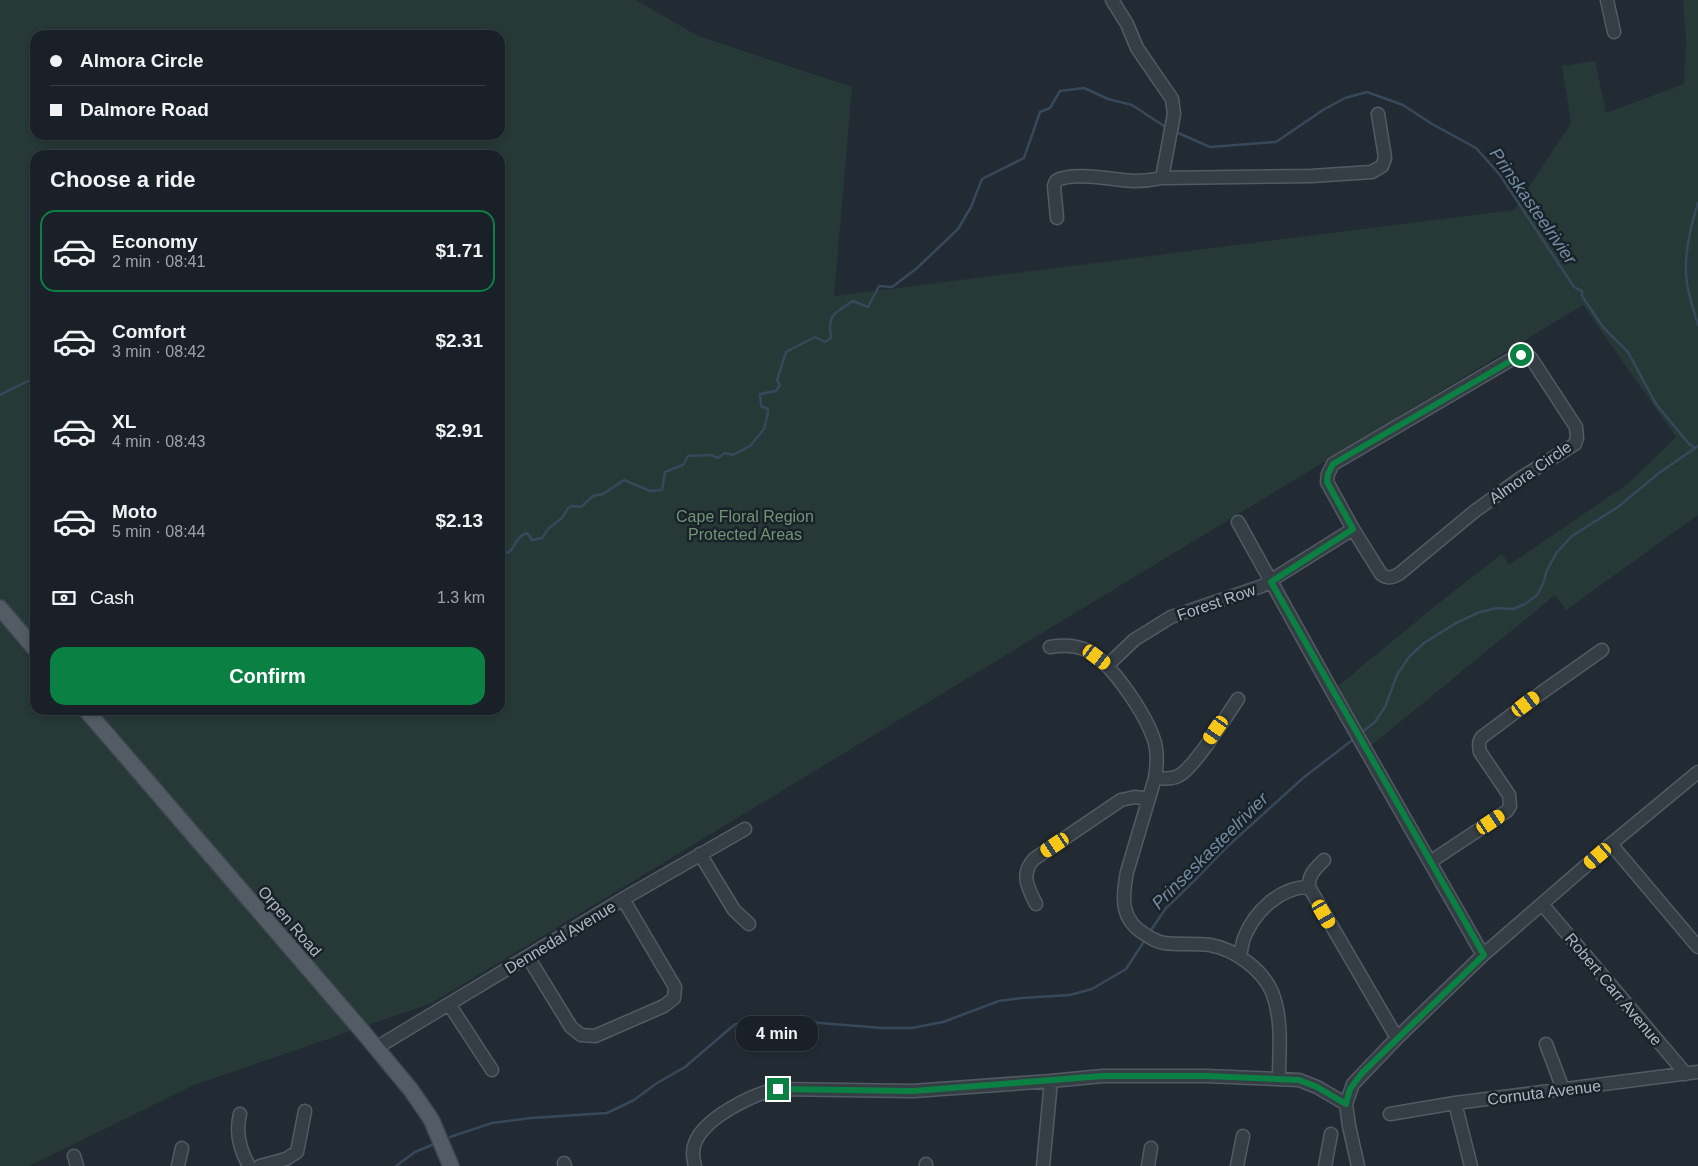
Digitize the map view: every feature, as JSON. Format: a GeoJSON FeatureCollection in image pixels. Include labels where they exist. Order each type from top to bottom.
{"type":"FeatureCollection","features":[{"type":"Feature","properties":{"kind":"main road"},"geometry":{"type":"LineString","coordinates":[[0,608],[30,643]]}},
{"type":"Feature","properties":{"kind":"main road","name":"Orpen Road"},"geometry":{"type":"LineString","coordinates":[[90,715],[411,1090],[431,1119],[451,1166]]}},
{"type":"Feature","properties":{"kind":"street"},"geometry":{"type":"LineString","coordinates":[[1112,0],[1127,24],[1137,48],[1172,99],[1174,105],[1162,178]]}},
{"type":"Feature","properties":{"kind":"street"},"geometry":{"type":"LineString","coordinates":[[1607,0],[1614,32]]}},
{"type":"Feature","properties":{"kind":"street"},"geometry":{"type":"LineString","coordinates":[[1057,218],[1054,186],[1060,178],[1091,177],[1134,181],[1162,178],[1311,176],[1372,172],[1382,166],[1384,158],[1378,114]]}},
{"type":"Feature","properties":{"kind":"street","name":"Almora Circle"},"geometry":{"type":"LineString","coordinates":[[1524,355],[1531,358],[1576,427],[1577,438],[1575,444],[1522,477],[1475,511],[1394,577],[1385,577],[1381,574],[1353,529],[1327,482],[1328,474],[1333,464],[1517,356],[1524,355]]}},
{"type":"Feature","properties":{"kind":"street"},"geometry":{"type":"LineString","coordinates":[[1238,522],[1484,955]]}},
{"type":"Feature","properties":{"kind":"street","name":"Forest Row"},"geometry":{"type":"LineString","coordinates":[[1108,665],[1134,640],[1171,617],[1271,582],[1353,529]]}},
{"type":"Feature","properties":{"kind":"street"},"geometry":{"type":"LineString","coordinates":[[1050,647],[1068,645],[1077,647],[1088,651],[1108,665],[1132,698],[1150,729],[1157,754],[1157,765],[1155,778],[1124,884],[1123,904],[1130,920],[1143,933],[1157,941],[1210,946],[1226,950],[1240,957],[1265,980],[1276,1004],[1279,1023],[1279,1079]]}},
{"type":"Feature","properties":{"kind":"street"},"geometry":{"type":"LineString","coordinates":[[1430,862],[1507,811],[1510,806],[1509,795],[1480,752],[1479,747],[1482,737],[1602,650]]}},
{"type":"Feature","properties":{"kind":"street"},"geometry":{"type":"LineString","coordinates":[[1155,778],[1170,778],[1182,775],[1195,761],[1238,698]]}},
{"type":"Feature","properties":{"kind":"street"},"geometry":{"type":"LineString","coordinates":[[1358,1166],[1346,1104],[1353,1084],[1397,1038],[1484,955],[1611,844],[1697,775]]}},
{"type":"Feature","properties":{"kind":"street"},"geometry":{"type":"LineString","coordinates":[[1036,904],[1028,888],[1025,875],[1029,864],[1034,859],[1121,800],[1135,797],[1149,799]]}},
{"type":"Feature","properties":{"kind":"street","name":"Dennedal Avenue"},"geometry":{"type":"LineString","coordinates":[[376,1048],[622,899],[745,828]]}},
{"type":"Feature","properties":{"kind":"street"},"geometry":{"type":"LineString","coordinates":[[1611,844],[1698,947]]}},
{"type":"Feature","properties":{"kind":"street"},"geometry":{"type":"LineString","coordinates":[[700,854],[734,910],[749,924]]}},
{"type":"Feature","properties":{"kind":"street"},"geometry":{"type":"LineString","coordinates":[[1324,860],[1312,874],[1309,880],[1310,886],[1397,1038]]}},
{"type":"Feature","properties":{"kind":"street"},"geometry":{"type":"LineString","coordinates":[[1240,957],[1245,937],[1264,907],[1293,889],[1310,886]]}},
{"type":"Feature","properties":{"kind":"street"},"geometry":{"type":"LineString","coordinates":[[528,957],[571,1027],[581,1035],[595,1036],[664,1006],[674,998],[675,987],[622,899]]}},
{"type":"Feature","properties":{"kind":"street","name":"Robert Carr Avenue"},"geometry":{"type":"LineString","coordinates":[[1542,904],[1692,1073]]}},
{"type":"Feature","properties":{"kind":"street"},"geometry":{"type":"LineString","coordinates":[[449,1004],[492,1070]]}},
{"type":"Feature","properties":{"kind":"street"},"geometry":{"type":"LineString","coordinates":[[1546,1044],[1563,1089]]}},
{"type":"Feature","properties":{"kind":"street","name":"Cornuta Avenue"},"geometry":{"type":"LineString","coordinates":[[1390,1114],[1456,1103],[1692,1073]]}},
{"type":"Feature","properties":{"kind":"street"},"geometry":{"type":"LineString","coordinates":[[695,1166],[694,1145],[700,1133],[723,1113],[745,1100],[768,1090],[792,1088],[913,1091],[1103,1076],[1206,1076],[1299,1080],[1309,1083],[1346,1104]]}},
{"type":"Feature","properties":{"kind":"street"},"geometry":{"type":"LineString","coordinates":[[1043,1166],[1051,1081]]}},
{"type":"Feature","properties":{"kind":"street"},"geometry":{"type":"LineString","coordinates":[[1456,1103],[1471,1166]]}},
{"type":"Feature","properties":{"kind":"street"},"geometry":{"type":"LineString","coordinates":[[260,1166],[286,1159],[297,1152],[305,1111]]}},
{"type":"Feature","properties":{"kind":"street"},"geometry":{"type":"LineString","coordinates":[[240,1114],[238,1135],[244,1155],[250,1166]]}},
{"type":"Feature","properties":{"kind":"street"},"geometry":{"type":"LineString","coordinates":[[1324,1166],[1331,1134]]}},
{"type":"Feature","properties":{"kind":"street"},"geometry":{"type":"LineString","coordinates":[[1237,1166],[1243,1136]]}},
{"type":"Feature","properties":{"kind":"street"},"geometry":{"type":"LineString","coordinates":[[178,1166],[182,1148]]}},
{"type":"Feature","properties":{"kind":"street"},"geometry":{"type":"LineString","coordinates":[[1148,1166],[1152,1148]]}},
{"type":"Feature","properties":{"kind":"green space","name":"Cape Floral Region Protected Areas"},"geometry":{"type":"Polygon","coordinates":[[[0,0],[636,0],[698,36],[852,87],[834,296],[1514,210],[1571,123],[1562,66],[1595,61],[1606,113],[1684,84],[1686,40],[1683,0],[1698,0],[1698,515],[1566,610],[1555,595],[1367,749],[1332,691],[1435,606],[1502,554],[1509,565],[1629,483],[1676,437],[1583,305],[432,1003],[194,1085],[29,1166],[0,1166],[0,0]]]}},
{"type":"Feature","properties":{"kind":"waterway","name":"Prinskasteelrivier"},"geometry":{"type":"LineString","coordinates":[[505,551],[508,553],[523,534],[527,533],[532,540],[542,538],[549,528],[562,518],[568,508],[572,506],[581,507],[593,496],[603,494],[624,480],[650,491],[662,490],[665,472],[683,465],[688,456],[711,455],[718,458],[725,453],[733,455],[750,446],[764,429],[768,413],[768,409],[761,406],[760,394],[776,391],[780,385],[777,380],[786,352],[815,337],[825,342],[831,338],[831,319],[837,312],[853,301],[868,307],[879,286],[892,287],[916,269],[958,229],[971,207],[982,179],[1024,158],[1040,112],[1050,108],[1060,91],[1084,88],[1108,99],[1132,105],[1167,128]]}},
{"type":"Feature","properties":{"kind":"waterway","name":"Prinskasteelrivier"},"geometry":{"type":"LineString","coordinates":[[1176,132],[1210,147],[1276,142],[1323,110],[1345,98],[1367,92],[1403,105],[1432,124],[1476,148],[1500,175],[1574,287],[1582,291],[1582,296],[1603,327],[1628,352],[1656,404],[1689,444],[1695,448]]}},
{"type":"Feature","properties":{"kind":"waterway"},"geometry":{"type":"LineString","coordinates":[[1698,203],[1690,232],[1686,263],[1688,288],[1698,325]]}},
{"type":"Feature","properties":{"kind":"waterway","name":"Prinskasteelrivier"},"geometry":{"type":"LineString","coordinates":[[0,395],[30,380]]}},
{"type":"Feature","properties":{"kind":"waterway","name":"Prinseskasteelrivier"},"geometry":{"type":"LineString","coordinates":[[1361,733],[1375,722],[1385,707],[1397,675],[1409,657],[1424,643],[1456,623],[1480,612],[1497,608],[1513,609],[1525,604],[1537,595],[1557,552],[1572,536],[1618,507],[1659,473],[1698,446]]}},
{"type":"Feature","properties":{"kind":"waterway","name":"Prinseskasteelrivier"},"geometry":{"type":"LineString","coordinates":[[1149,933],[1166,908],[1229,845],[1303,778],[1355,738]]}},
{"type":"Feature","properties":{"kind":"waterway","name":"Prinseskasteelrivier"},"geometry":{"type":"LineString","coordinates":[[450,1137],[492,1123],[531,1118],[607,1113],[634,1100],[657,1083],[685,1067],[734,1025],[751,1018],[794,1019],[882,1028],[912,1028],[943,1022],[999,1001],[1070,995],[1092,989],[1126,969],[1145,940]]}},
{"type":"Feature","properties":{"kind":"waterway","name":"Prinseskasteelrivier"},"geometry":{"type":"LineString","coordinates":[[396,1166],[415,1152],[434,1144]]}},
{"type":"Feature","properties":{"kind":"route"},"geometry":{"type":"LineString","coordinates":[[778,1089],[913,1091],[1103,1076],[1206,1076],[1299,1080],[1317,1087],[1346,1104],[1350,1089],[1362,1073],[1484,955],[1271,582],[1353,529],[1327,482],[1328,474],[1333,464],[1521,355]]}}]}
